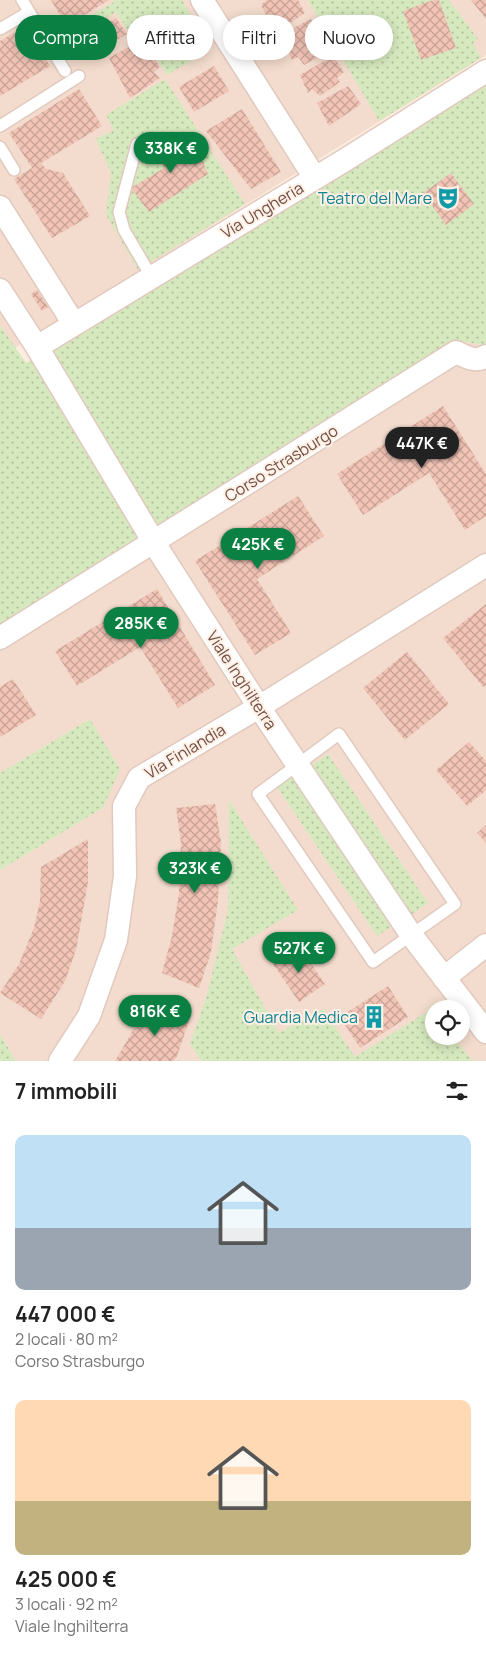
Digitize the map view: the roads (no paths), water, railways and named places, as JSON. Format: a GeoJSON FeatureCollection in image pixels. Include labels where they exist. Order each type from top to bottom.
{"type":"FeatureCollection","features":[{"type":"Feature","properties":{"kind":"street"},"geometry":{"type":"LineString","coordinates":[[202,0],[315,178]]}},
{"type":"Feature","properties":{"kind":"street","name":"Via Ungheria"},"geometry":{"type":"LineString","coordinates":[[37,347],[315,178],[486,71]]}},
{"type":"Feature","properties":{"kind":"street"},"geometry":{"type":"LineString","coordinates":[[0,207],[74,324]]}},
{"type":"Feature","properties":{"kind":"street","name":"Viale Inghilterra"},"geometry":{"type":"LineString","coordinates":[[0,290],[37,347],[154,542],[259,707],[412,936],[486,1032]]}},
{"type":"Feature","properties":{"kind":"street","name":"Corso Strasburgo"},"geometry":{"type":"LineString","coordinates":[[0,638],[456,352],[471,359],[481,359],[486,356]]}},
{"type":"Feature","properties":{"kind":"street","name":"Via Finlandia"},"geometry":{"type":"LineString","coordinates":[[60,1061],[90,1016],[116,940],[125,876],[124,806],[140,778],[259,707],[486,565]]}},
{"type":"Feature","properties":{"kind":"street"},"geometry":{"type":"LineString","coordinates":[[444,978],[486,945]]}},
{"type":"Feature","properties":{"kind":"lane"},"geometry":{"type":"LineString","coordinates":[[22,0],[65,71]]}},
{"type":"Feature","properties":{"kind":"lane"},"geometry":{"type":"LineString","coordinates":[[0,29],[29,12]]}},
{"type":"Feature","properties":{"kind":"lane"},"geometry":{"type":"LineString","coordinates":[[0,126],[78,76]]}},
{"type":"Feature","properties":{"kind":"lane"},"geometry":{"type":"LineString","coordinates":[[137,144],[119,212],[124,230],[151,276]]}},
{"type":"Feature","properties":{"kind":"lane"},"geometry":{"type":"LineString","coordinates":[[0,147],[14,170]]}},
{"type":"Feature","properties":{"kind":"lane"},"geometry":{"type":"LineString","coordinates":[[339,734],[455,904],[412,936],[373,962],[258,794],[339,734]]}},
{"type":"Feature","properties":{"kind":"place","name":"Teatro del Mare"},"geometry":{"type":"Point","coordinates":[448,198]}},
{"type":"Feature","properties":{"kind":"place","name":"Guardia Medica"},"geometry":{"type":"Point","coordinates":[374,1017]}}]}
